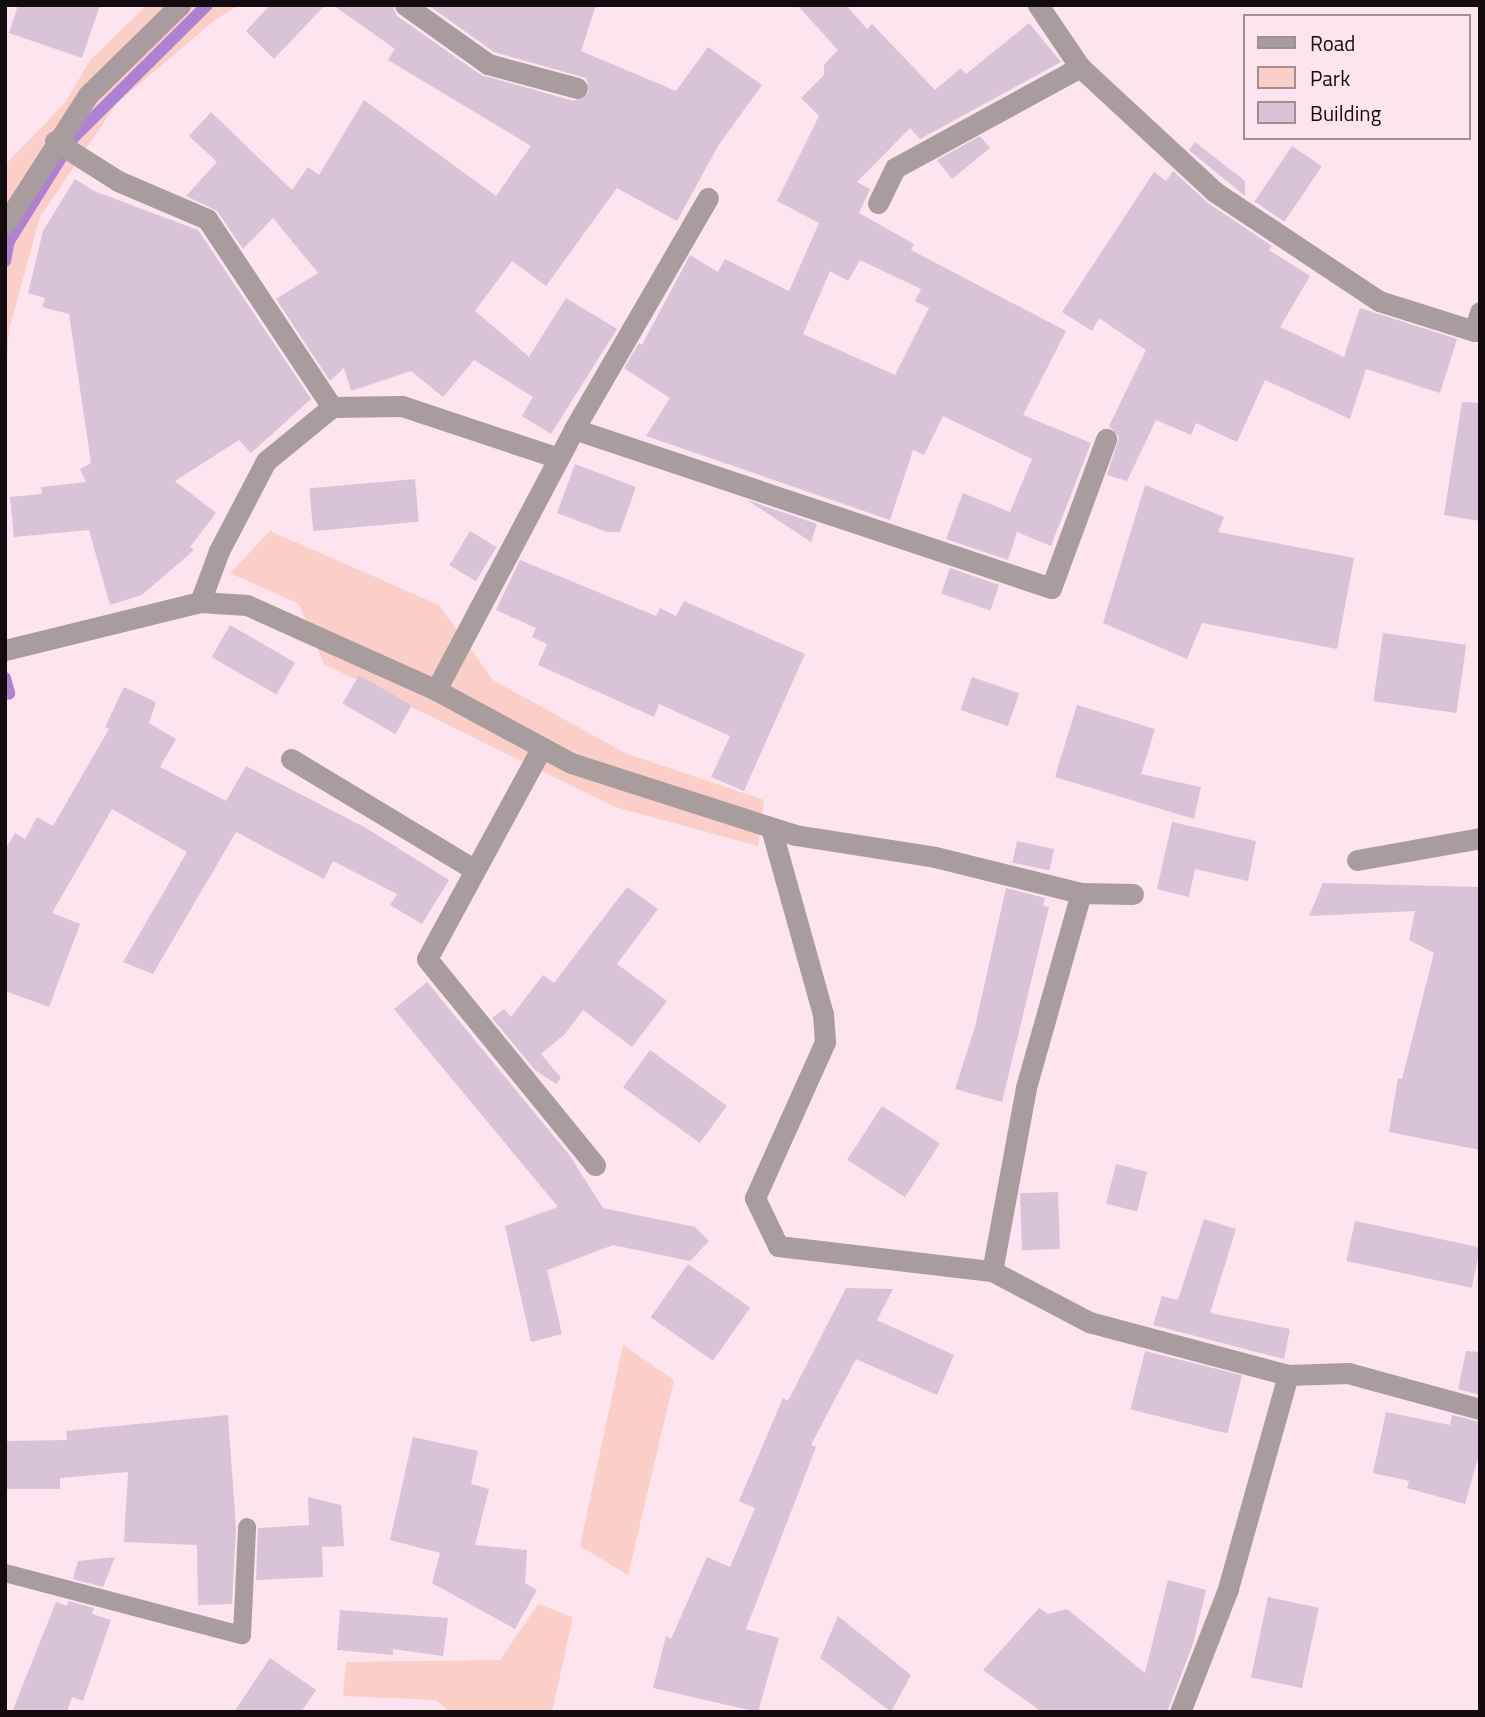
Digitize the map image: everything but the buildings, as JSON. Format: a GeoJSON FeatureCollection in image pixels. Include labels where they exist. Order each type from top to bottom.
{"type":"FeatureCollection","features":[{"type":"Feature","properties":{"kind":"street"},"geometry":{"type":"LineString","coordinates":[[5,224],[55,141],[88,95],[180,5]]}},
{"type":"Feature","properties":{"kind":"street"},"geometry":{"type":"LineString","coordinates":[[405,5],[488,64],[577,88]]}},
{"type":"Feature","properties":{"kind":"street"},"geometry":{"type":"LineString","coordinates":[[1038,5],[1080,67],[1214,192],[1379,301],[1474,331],[1480,312]]}},
{"type":"Feature","properties":{"kind":"street"},"geometry":{"type":"LineString","coordinates":[[878,203],[895,168],[1080,67]]}},
{"type":"Feature","properties":{"kind":"street"},"geometry":{"type":"LineString","coordinates":[[55,141],[118,181],[207,219],[332,407]]}},
{"type":"Feature","properties":{"kind":"street"},"geometry":{"type":"LineString","coordinates":[[436,690],[574,429],[708,198]]}},
{"type":"Feature","properties":{"kind":"street"},"geometry":{"type":"LineString","coordinates":[[200,602],[219,551],[266,461],[332,407],[402,406],[558,458]]}},
{"type":"Feature","properties":{"kind":"street"},"geometry":{"type":"LineString","coordinates":[[574,429],[1051,588],[1106,439]]}},
{"type":"Feature","properties":{"kind":"street"},"geometry":{"type":"LineString","coordinates":[[5,649],[200,602],[247,605],[436,690],[570,763],[771,828],[936,857],[1081,893],[1133,894]]}},
{"type":"Feature","properties":{"kind":"street"},"geometry":{"type":"LineString","coordinates":[[542,747],[428,959],[595,1165]]}},
{"type":"Feature","properties":{"kind":"street"},"geometry":{"type":"LineString","coordinates":[[291,759],[475,870]]}},
{"type":"Feature","properties":{"kind":"street"},"geometry":{"type":"LineString","coordinates":[[771,828],[822,1014],[825,1042],[755,1198],[778,1246],[992,1271],[1089,1322],[1288,1375],[1348,1373],[1480,1409]]}},
{"type":"Feature","properties":{"kind":"street"},"geometry":{"type":"LineString","coordinates":[[1357,860],[1480,838]]}},
{"type":"Feature","properties":{"kind":"street"},"geometry":{"type":"LineString","coordinates":[[992,1271],[1026,1088],[1081,893]]}},
{"type":"Feature","properties":{"kind":"street"},"geometry":{"type":"LineString","coordinates":[[1180,1712],[1228,1589],[1288,1375]]}},
{"type":"Feature","properties":{"kind":"lane"},"geometry":{"type":"LineString","coordinates":[[5,1573],[242,1635],[247,1527]]}},
{"type":"Feature","properties":{"kind":"green space"},"geometry":{"type":"Polygon","coordinates":[[[147,5],[239,5],[215,20],[117,103],[40,217],[9,330],[5,383],[5,165],[65,103],[90,60],[147,5]]]}},
{"type":"Feature","properties":{"kind":"green space"},"geometry":{"type":"Polygon","coordinates":[[[270,531],[439,605],[493,680],[625,753],[764,800],[758,846],[615,807],[324,664],[299,604],[230,573],[270,531]]]}},
{"type":"Feature","properties":{"kind":"green space"},"geometry":{"type":"Polygon","coordinates":[[[623,1345],[674,1380],[628,1575],[580,1546],[623,1345]]]}},
{"type":"Feature","properties":{"kind":"green space"},"geometry":{"type":"Polygon","coordinates":[[[538,1604],[573,1617],[552,1712],[450,1712],[436,1700],[343,1696],[346,1662],[500,1660],[538,1604]]]}},
{"type":"Feature","properties":{"kind":"waterway"},"geometry":{"type":"LineString","coordinates":[[5,261],[9,241],[74,137],[207,5]]}},
{"type":"Feature","properties":{"kind":"waterway"},"geometry":{"type":"LineString","coordinates":[[5,678],[9,693],[5,694]]}}]}
